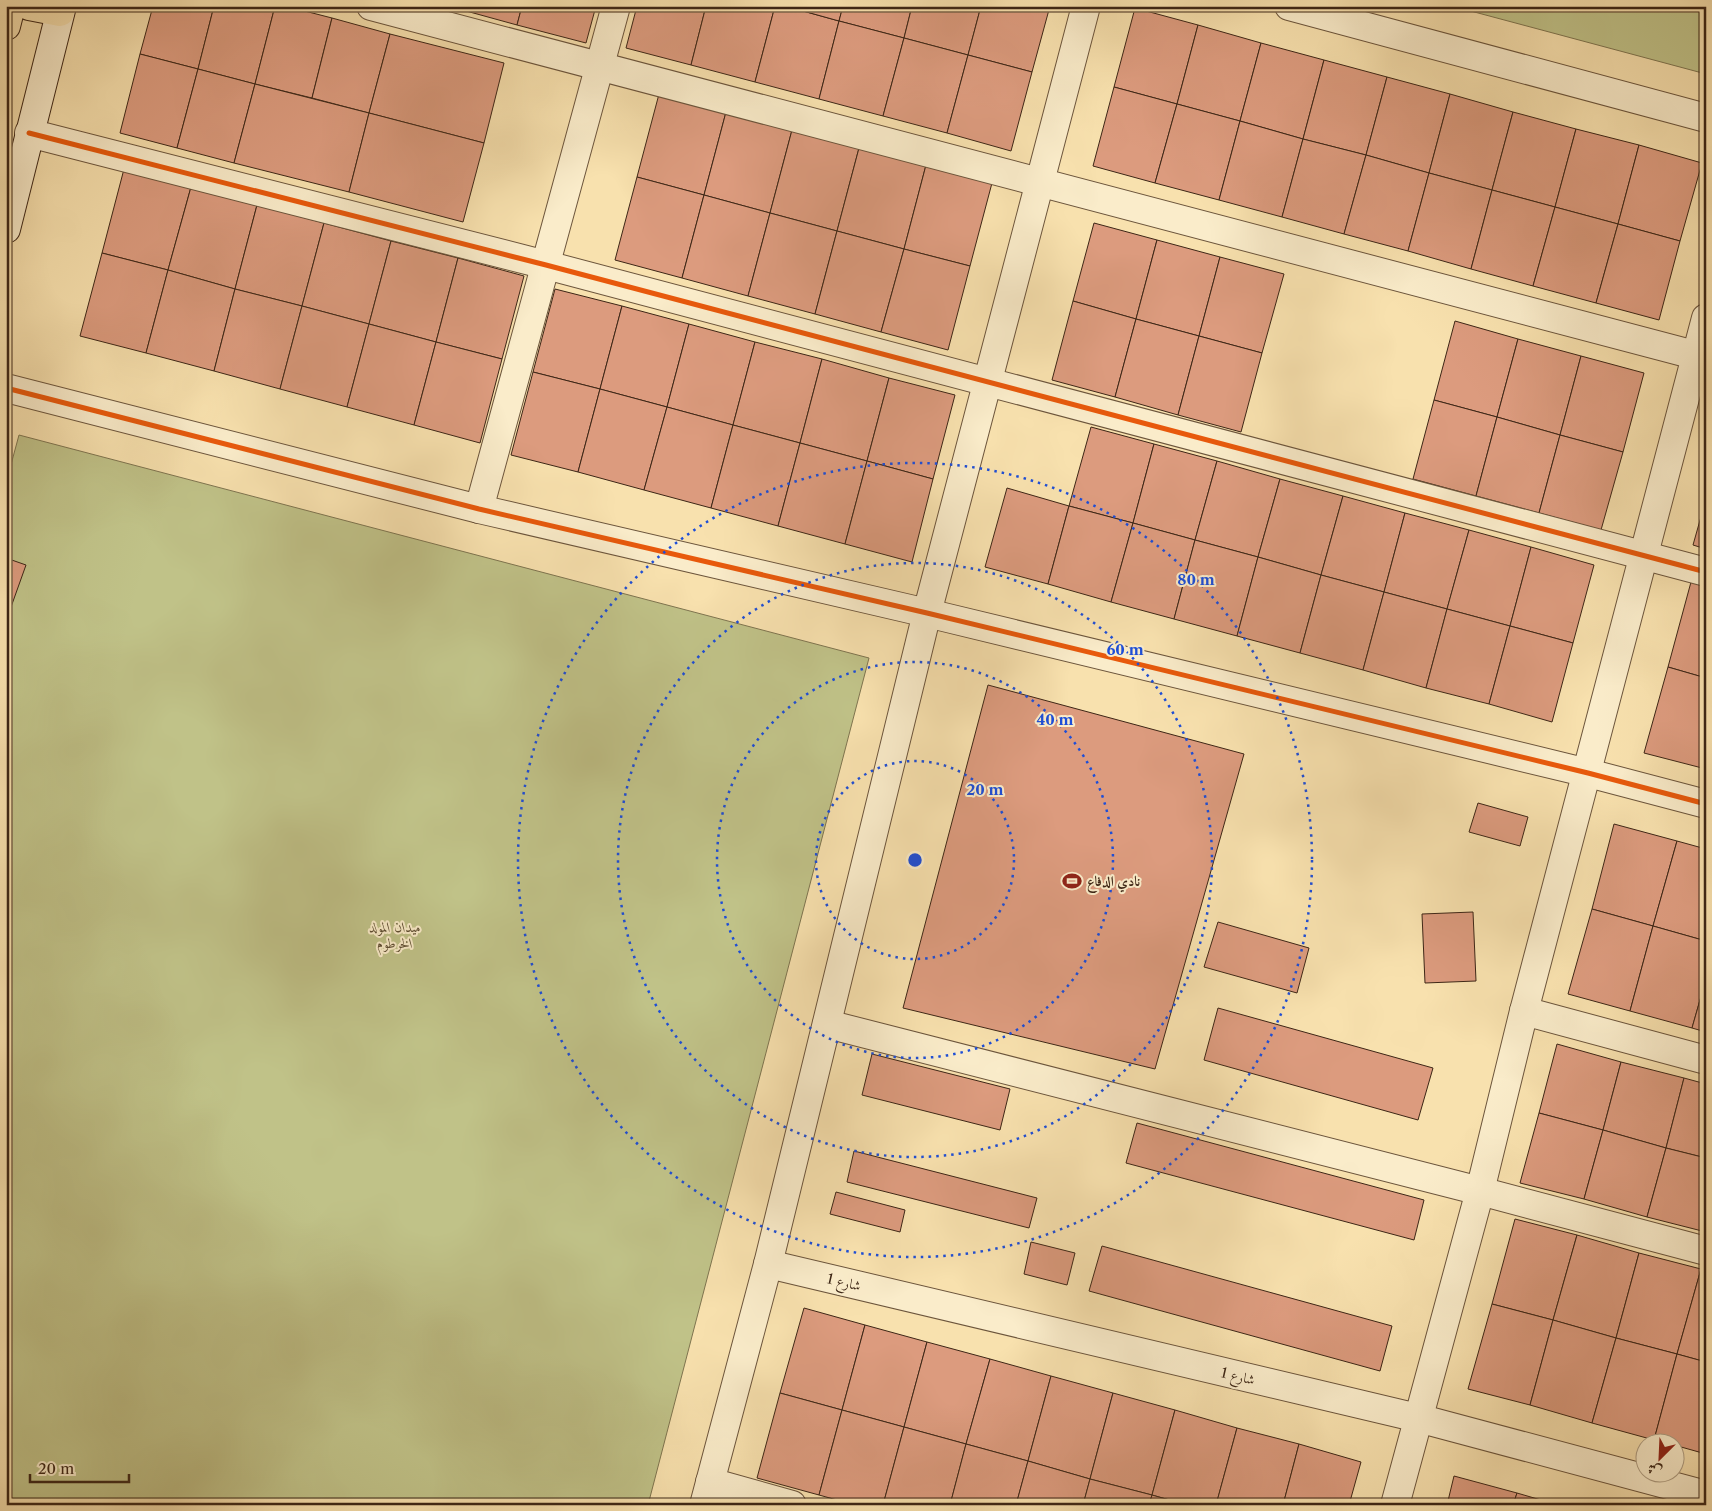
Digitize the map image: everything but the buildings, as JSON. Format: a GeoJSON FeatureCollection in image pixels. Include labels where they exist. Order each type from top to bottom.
{"type":"FeatureCollection","features":[{"type":"Feature","properties":{"kind":"main road"},"geometry":{"type":"LineString","coordinates":[[6,26],[11,6]]}},
{"type":"Feature","properties":{"kind":"main road"},"geometry":{"type":"LineString","coordinates":[[29,6],[61,9]]}},
{"type":"Feature","properties":{"kind":"street"},"geometry":{"type":"LineString","coordinates":[[371,6],[600,68],[1701,357]]}},
{"type":"Feature","properties":{"kind":"street"},"geometry":{"type":"LineString","coordinates":[[479,509],[616,6]]}},
{"type":"Feature","properties":{"kind":"street"},"geometry":{"type":"LineString","coordinates":[[792,1505],[707,1493],[768,1264],[927,613],[1086,6]]}},
{"type":"Feature","properties":{"kind":"street"},"geometry":{"type":"LineString","coordinates":[[1290,6],[1706,118]]}},
{"type":"Feature","properties":{"kind":"street"},"geometry":{"type":"LineString","coordinates":[[6,229],[61,9]]}},
{"type":"Feature","properties":{"kind":"street"},"geometry":{"type":"LineString","coordinates":[[30,133],[546,265],[1706,572]]}},
{"type":"Feature","properties":{"kind":"street"},"geometry":{"type":"LineString","coordinates":[[1395,1505],[1480,1191],[1524,1011],[1644,555],[1701,357],[1706,318]]}},
{"type":"Feature","properties":{"kind":"street"},"geometry":{"type":"LineString","coordinates":[[6,388],[479,509],[927,613],[1588,773],[1706,804]]}},
{"type":"Feature","properties":{"kind":"street"},"geometry":{"type":"LineString","coordinates":[[1524,1011],[1706,1060]]}},
{"type":"Feature","properties":{"kind":"street"},"geometry":{"type":"LineString","coordinates":[[827,1024],[1480,1191],[1706,1251]]}},
{"type":"Feature","properties":{"kind":"street","name":"شارع 1"},"geometry":{"type":"LineString","coordinates":[[768,1264],[1418,1418],[1706,1495]]}},
{"type":"Feature","properties":{"kind":"green space"},"geometry":{"type":"Polygon","coordinates":[[[1452,6],[1706,6],[1706,74],[1452,6]]]}},
{"type":"Feature","properties":{"kind":"green space","name":"ميدان المولد الخرطوم"},"geometry":{"type":"Polygon","coordinates":[[[19,435],[869,658],[648,1505],[6,1505],[6,483],[19,435]]]}},
{"type":"Feature","properties":{"kind":"cycle path"},"geometry":{"type":"LineString","coordinates":[[29,133],[546,265],[1706,572]]}},
{"type":"Feature","properties":{"kind":"cycle path"},"geometry":{"type":"LineString","coordinates":[[6,388],[479,509],[927,613],[1588,773],[1706,804]]}},
{"type":"Feature","properties":{"kind":"place","name":"نادي الدفاع"},"geometry":{"type":"Point","coordinates":[1072,881]}}]}
